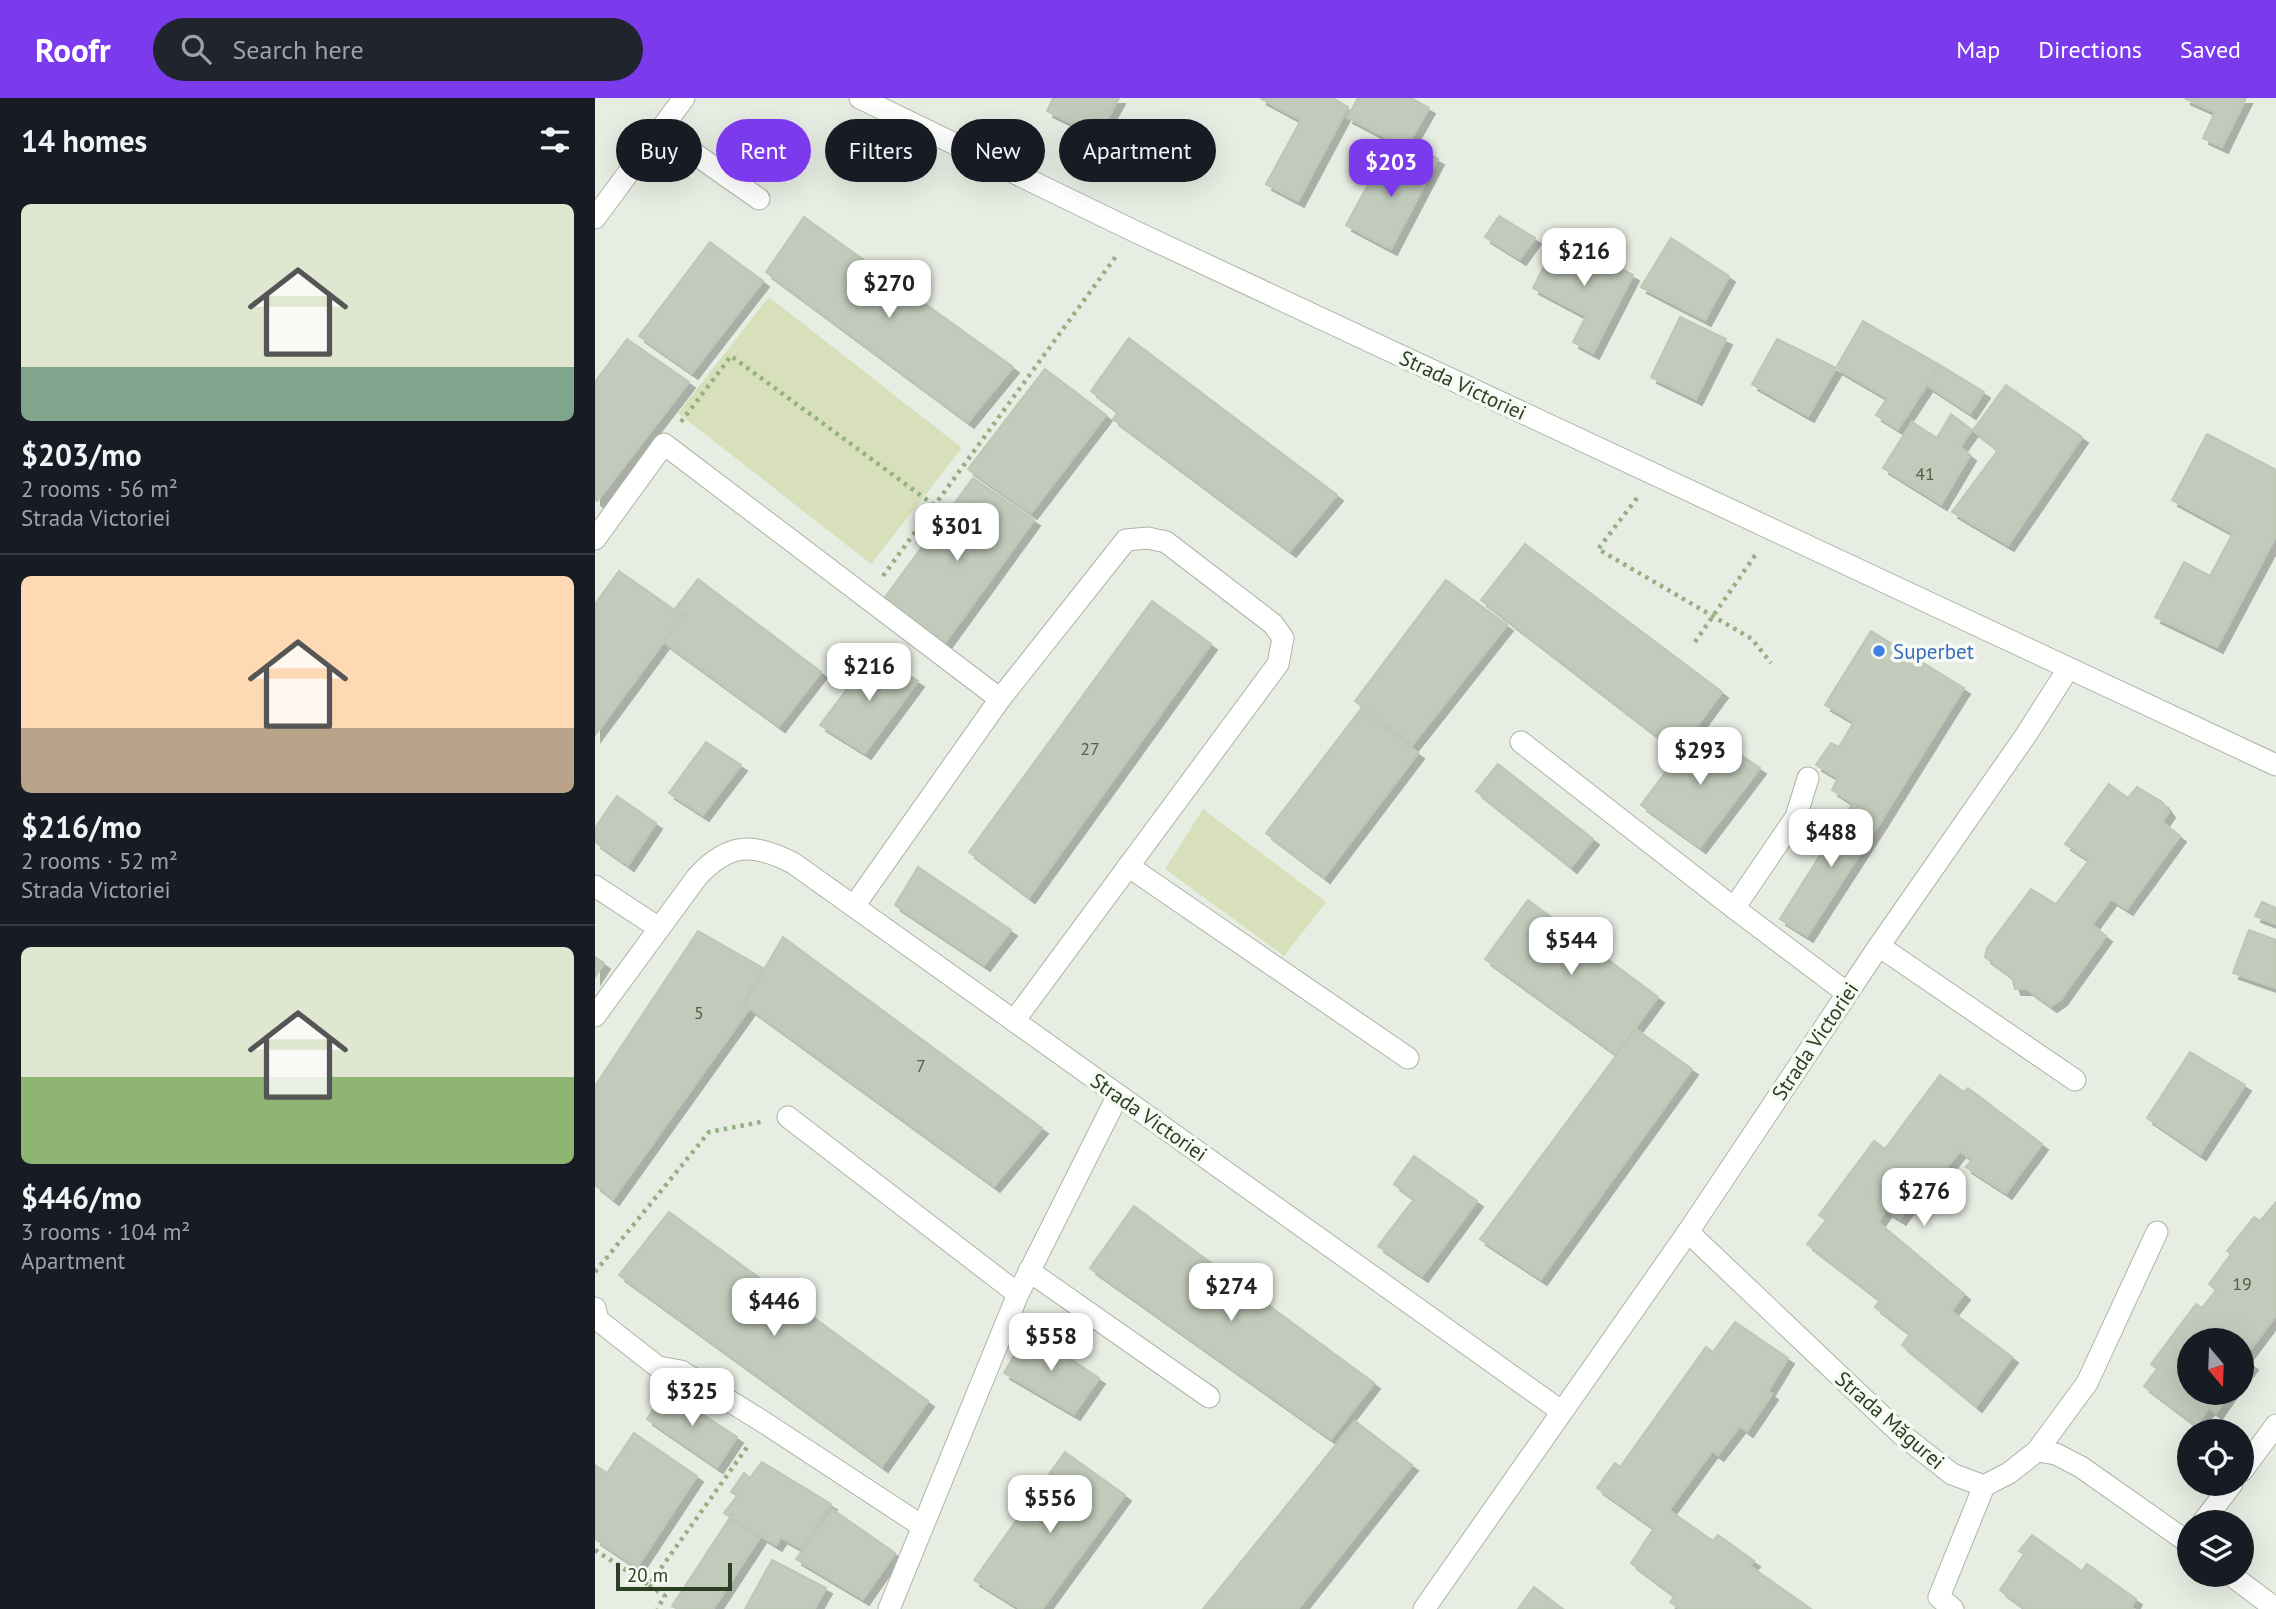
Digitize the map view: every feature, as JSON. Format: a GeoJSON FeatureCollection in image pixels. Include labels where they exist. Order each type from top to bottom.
{"type":"FeatureCollection","features":[{"type":"Feature","properties":{"kind":"street"},"geometry":{"type":"LineString","coordinates":[[669,119],[684,98]]}},
{"type":"Feature","properties":{"kind":"street","name":"Strada Victoriei"},"geometry":{"type":"LineString","coordinates":[[860,98],[1134,231],[2276,765]]}},
{"type":"Feature","properties":{"kind":"street"},"geometry":{"type":"LineString","coordinates":[[702,159],[759,199]]}},
{"type":"Feature","properties":{"kind":"street"},"geometry":{"type":"LineString","coordinates":[[595,218],[622,182]]}},
{"type":"Feature","properties":{"kind":"street"},"geometry":{"type":"LineString","coordinates":[[595,539],[664,444],[1000,699]]}},
{"type":"Feature","properties":{"kind":"street"},"geometry":{"type":"LineString","coordinates":[[854,906],[1000,699],[1126,540],[1148,538],[1166,542],[1273,624],[1283,638],[1278,664],[1014,1021]]}},
{"type":"Feature","properties":{"kind":"street","name":"Strada Victoriei"},"geometry":{"type":"LineString","coordinates":[[1424,1609],[1688,1232],[1847,993],[2026,735],[2067,669]]}},
{"type":"Feature","properties":{"kind":"street"},"geometry":{"type":"LineString","coordinates":[[1521,742],[1847,993]]}},
{"type":"Feature","properties":{"kind":"street"},"geometry":{"type":"LineString","coordinates":[[1734,908],[1796,817],[1808,778]]}},
{"type":"Feature","properties":{"kind":"street","name":"Strada Victoriei"},"geometry":{"type":"LineString","coordinates":[[659,928],[697,877],[712,861],[729,852],[747,848],[771,852],[793,863],[1561,1411]]}},
{"type":"Feature","properties":{"kind":"street"},"geometry":{"type":"LineString","coordinates":[[1128,866],[1408,1058]]}},
{"type":"Feature","properties":{"kind":"street"},"geometry":{"type":"LineString","coordinates":[[595,886],[659,928],[595,1016]]}},
{"type":"Feature","properties":{"kind":"street"},"geometry":{"type":"LineString","coordinates":[[1879,946],[2075,1080]]}},
{"type":"Feature","properties":{"kind":"street"},"geometry":{"type":"LineString","coordinates":[[889,1609],[1018,1294],[1118,1095]]}},
{"type":"Feature","properties":{"kind":"street"},"geometry":{"type":"LineString","coordinates":[[788,1117],[1018,1294]]}},
{"type":"Feature","properties":{"kind":"street","name":"Strada Măgurei"},"geometry":{"type":"LineString","coordinates":[[1688,1232],[1901,1434],[1952,1474],[1984,1486]]}},
{"type":"Feature","properties":{"kind":"street"},"geometry":{"type":"LineString","coordinates":[[1952,1609],[1939,1597],[1984,1486],[2009,1473],[2037,1451],[2087,1383],[2157,1232]]}},
{"type":"Feature","properties":{"kind":"street"},"geometry":{"type":"LineString","coordinates":[[1029,1270],[1209,1397]]}},
{"type":"Feature","properties":{"kind":"street"},"geometry":{"type":"LineString","coordinates":[[595,1308],[598,1320],[658,1367],[681,1371],[922,1526]]}},
{"type":"Feature","properties":{"kind":"street"},"geometry":{"type":"LineString","coordinates":[[2254,1455],[2276,1425]]}},
{"type":"Feature","properties":{"kind":"street"},"geometry":{"type":"LineString","coordinates":[[2037,1451],[2056,1454],[2081,1466],[2177,1534]]}},
{"type":"Feature","properties":{"kind":"street"},"geometry":{"type":"LineString","coordinates":[[2212,1510],[2223,1496]]}},
{"type":"Feature","properties":{"kind":"street"},"geometry":{"type":"LineString","coordinates":[[2247,1587],[2276,1609]]}},
{"type":"Feature","properties":{"kind":"path"},"geometry":{"type":"LineString","coordinates":[[867,597],[1134,231]]}},
{"type":"Feature","properties":{"kind":"path"},"geometry":{"type":"LineString","coordinates":[[664,444],[731,356],[935,505]]}},
{"type":"Feature","properties":{"kind":"path"},"geometry":{"type":"LineString","coordinates":[[1655,475],[1598,549],[1752,639],[1771,663]]}},
{"type":"Feature","properties":{"kind":"path"},"geometry":{"type":"LineString","coordinates":[[1695,642],[1772,530]]}},
{"type":"Feature","properties":{"kind":"path"},"geometry":{"type":"LineString","coordinates":[[595,1272],[709,1132],[788,1117]]}},
{"type":"Feature","properties":{"kind":"path"},"geometry":{"type":"LineString","coordinates":[[649,1585],[765,1423]]}},
{"type":"Feature","properties":{"kind":"path"},"geometry":{"type":"LineString","coordinates":[[595,1550],[665,1596],[657,1609]]}},
{"type":"Feature","properties":{"kind":"green space"},"geometry":{"type":"Polygon","coordinates":[[[769,297],[962,448],[871,564],[678,413],[769,297]]]}},
{"type":"Feature","properties":{"kind":"green space"},"geometry":{"type":"Polygon","coordinates":[[[1203,809],[1326,902],[1284,956],[1165,869],[1203,809]]]}},
{"type":"Feature","properties":{"kind":"building"},"geometry":{"type":"Polygon","coordinates":[[[1053,98],[1119,98],[1107,119],[1063,119],[1047,111],[1053,98]]]}},
{"type":"Feature","properties":{"kind":"building"},"geometry":{"type":"Polygon","coordinates":[[[1260,98],[1333,98],[1348,107],[1298,201],[1266,184],[1301,120],[1260,98]]]}},
{"type":"Feature","properties":{"kind":"building"},"geometry":{"type":"Polygon","coordinates":[[[1358,98],[1411,98],[1429,108],[1406,148],[1347,117],[1358,98]]]}},
{"type":"Feature","properties":{"kind":"building"},"geometry":{"type":"Polygon","coordinates":[[[2184,98],[2246,98],[2222,147],[2203,138],[2215,112],[2184,98]]]}},
{"type":"Feature","properties":{"kind":"building"},"geometry":{"type":"Polygon","coordinates":[[[1420,149],[1438,159],[1391,249],[1346,225],[1382,159],[1404,171],[1420,149]]]}},
{"type":"Feature","properties":{"kind":"building"},"geometry":{"type":"Polygon","coordinates":[[[1499,216],[1535,238],[1520,259],[1485,237],[1499,216]]]}},
{"type":"Feature","properties":{"kind":"building"},"geometry":{"type":"Polygon","coordinates":[[[804,217],[1013,367],[968,422],[766,272],[804,217]]]}},
{"type":"Feature","properties":{"kind":"building"},"geometry":{"type":"Polygon","coordinates":[[[1559,237],[1633,275],[1593,353],[1573,342],[1586,316],[1533,288],[1559,237]]]}},
{"type":"Feature","properties":{"kind":"building"},"geometry":{"type":"Polygon","coordinates":[[[1671,238],[1729,276],[1705,320],[1641,287],[1671,238]]]}},
{"type":"Feature","properties":{"kind":"building"},"geometry":{"type":"Polygon","coordinates":[[[710,242],[763,281],[692,373],[639,336],[710,242]]]}},
{"type":"Feature","properties":{"kind":"building"},"geometry":{"type":"Polygon","coordinates":[[[1680,317],[1726,339],[1696,399],[1651,377],[1680,317]]]}},
{"type":"Feature","properties":{"kind":"building"},"geometry":{"type":"Polygon","coordinates":[[[1863,321],[1940,365],[1898,429],[1876,415],[1887,398],[1836,368],[1863,321]]]}},
{"type":"Feature","properties":{"kind":"building"},"geometry":{"type":"Polygon","coordinates":[[[1129,338],[1337,495],[1290,551],[1113,419],[1118,412],[1091,391],[1129,338]]]}},
{"type":"Feature","properties":{"kind":"building"},"geometry":{"type":"Polygon","coordinates":[[[627,339],[689,382],[597,501],[595,382],[627,339]]]}},
{"type":"Feature","properties":{"kind":"building"},"geometry":{"type":"Polygon","coordinates":[[[1777,339],[1836,368],[1808,416],[1752,384],[1777,339]]]}},
{"type":"Feature","properties":{"kind":"building"},"geometry":{"type":"Polygon","coordinates":[[[1940,365],[1984,392],[1970,413],[1927,385],[1940,365]]]}},
{"type":"Feature","properties":{"kind":"building"},"geometry":{"type":"Polygon","coordinates":[[[1045,369],[1106,415],[1031,513],[968,469],[1045,369]]]}},
{"type":"Feature","properties":{"kind":"building"},"geometry":{"type":"Polygon","coordinates":[[[2006,385],[2082,437],[2008,545],[1952,512],[1998,450],[1973,430],[2006,385]]]}},
{"type":"Feature","properties":{"kind":"building"},"geometry":{"type":"Polygon","coordinates":[[[1951,414],[1972,430],[1960,447],[1970,455],[1941,504],[1883,468],[1912,422],[1937,438],[1951,414]]]}},
{"type":"Feature","properties":{"kind":"building"},"geometry":{"type":"Polygon","coordinates":[[[2207,434],[2276,470],[2276,536],[2217,647],[2155,617],[2184,562],[2210,576],[2233,533],[2172,500],[2207,434]]]}},
{"type":"Feature","properties":{"kind":"building"},"geometry":{"type":"Polygon","coordinates":[[[973,478],[1034,520],[941,648],[880,604],[973,478]]]}},
{"type":"Feature","properties":{"kind":"building"},"geometry":{"type":"Polygon","coordinates":[[[1525,544],[1722,692],[1678,752],[1481,600],[1525,544]]]}},
{"type":"Feature","properties":{"kind":"building"},"geometry":{"type":"Polygon","coordinates":[[[619,571],[683,616],[595,735],[595,604],[619,571]]]}},
{"type":"Feature","properties":{"kind":"building"},"geometry":{"type":"Polygon","coordinates":[[[698,579],[821,672],[779,726],[664,642],[684,615],[675,609],[698,579]]]}},
{"type":"Feature","properties":{"kind":"building"},"geometry":{"type":"Polygon","coordinates":[[[1446,580],[1507,625],[1412,745],[1355,701],[1446,580]]]}},
{"type":"Feature","properties":{"kind":"building"},"geometry":{"type":"Polygon","coordinates":[[[1152,601],[1211,644],[1029,897],[969,852],[1152,601]]]}},
{"type":"Feature","properties":{"kind":"building"},"geometry":{"type":"Polygon","coordinates":[[[1871,631],[1964,688],[1881,821],[1832,790],[1838,778],[1816,765],[1831,743],[1839,747],[1854,722],[1825,705],[1871,631]]]}},
{"type":"Feature","properties":{"kind":"building"},"geometry":{"type":"Polygon","coordinates":[[[874,653],[918,681],[865,753],[820,725],[874,653]]]}},
{"type":"Feature","properties":{"kind":"building"},"geometry":{"type":"Polygon","coordinates":[[[1361,709],[1418,753],[1324,877],[1266,833],[1361,709]]]}},
{"type":"Feature","properties":{"kind":"building"},"geometry":{"type":"Polygon","coordinates":[[[1699,727],[1760,768],[1700,847],[1641,805],[1699,727]]]}},
{"type":"Feature","properties":{"kind":"building"},"geometry":{"type":"Polygon","coordinates":[[[706,742],[741,765],[703,815],[669,793],[706,742]]]}},
{"type":"Feature","properties":{"kind":"building"},"geometry":{"type":"Polygon","coordinates":[[[1498,764],[1593,839],[1571,867],[1476,791],[1498,764]]]}},
{"type":"Feature","properties":{"kind":"building"},"geometry":{"type":"Polygon","coordinates":[[[2109,784],[2128,798],[2137,787],[2162,802],[2169,812],[2162,822],[2180,836],[2127,909],[2111,899],[2092,925],[2106,936],[2061,999],[2051,1006],[2027,989],[2015,989],[2012,977],[1985,957],[1987,948],[2031,889],[2056,904],[2089,860],[2065,844],[2109,784]]]}},
{"type":"Feature","properties":{"kind":"building"},"geometry":{"type":"Polygon","coordinates":[[[617,796],[656,823],[628,865],[595,842],[595,828],[617,796]]]}},
{"type":"Feature","properties":{"kind":"building"},"geometry":{"type":"Polygon","coordinates":[[[1853,803],[1881,821],[1807,936],[1780,919],[1853,803]]]}},
{"type":"Feature","properties":{"kind":"building"},"geometry":{"type":"Polygon","coordinates":[[[918,867],[1011,930],[984,965],[895,905],[918,867]]]}},
{"type":"Feature","properties":{"kind":"building"},"geometry":{"type":"Polygon","coordinates":[[[1528,900],[1658,997],[1616,1054],[1485,959],[1528,900]]]}},
{"type":"Feature","properties":{"kind":"building"},"geometry":{"type":"Polygon","coordinates":[[[2262,902],[2276,908],[2276,924],[2255,916],[2262,902]]]}},
{"type":"Feature","properties":{"kind":"building"},"geometry":{"type":"Polygon","coordinates":[[[2249,930],[2276,940],[2276,988],[2233,973],[2249,930]]]}},
{"type":"Feature","properties":{"kind":"building"},"geometry":{"type":"Polygon","coordinates":[[[698,931],[763,968],[743,1004],[749,1009],[613,1199],[595,1185],[595,1086],[698,931]]]}},
{"type":"Feature","properties":{"kind":"building"},"geometry":{"type":"Polygon","coordinates":[[[783,937],[1042,1128],[994,1186],[744,1004],[783,937]]]}},
{"type":"Feature","properties":{"kind":"building"},"geometry":{"type":"Polygon","coordinates":[[[595,957],[604,963],[595,977],[595,957]]]}},
{"type":"Feature","properties":{"kind":"building"},"geometry":{"type":"Polygon","coordinates":[[[1636,1029],[1692,1069],[1541,1279],[1480,1239],[1636,1029]]]}},
{"type":"Feature","properties":{"kind":"building"},"geometry":{"type":"Polygon","coordinates":[[[2190,1052],[2245,1085],[2200,1154],[2147,1118],[2190,1052]]]}},
{"type":"Feature","properties":{"kind":"building"},"geometry":{"type":"Polygon","coordinates":[[[1940,1075],[1964,1092],[1968,1088],[2042,1144],[2006,1193],[1966,1167],[1972,1160],[1960,1151],[1933,1185],[1923,1178],[1909,1197],[1913,1200],[1900,1219],[1886,1210],[1878,1222],[1964,1294],[1951,1311],[2012,1357],[1976,1406],[1902,1345],[1910,1334],[1875,1307],[1880,1300],[1807,1244],[1826,1220],[1819,1215],[1874,1141],[1885,1149],[1940,1075]]]}},
{"type":"Feature","properties":{"kind":"building"},"geometry":{"type":"Polygon","coordinates":[[[1414,1156],[1477,1201],[1422,1276],[1378,1246],[1414,1199],[1394,1184],[1414,1156]]]}},
{"type":"Feature","properties":{"kind":"building"},"geometry":{"type":"Polygon","coordinates":[[[2276,1202],[2276,1315],[2254,1345],[2254,1328],[2178,1328],[2196,1304],[2202,1308],[2216,1290],[2209,1284],[2231,1254],[2227,1251],[2254,1217],[2260,1221],[2276,1202]]]}},
{"type":"Feature","properties":{"kind":"building"},"geometry":{"type":"Polygon","coordinates":[[[1134,1206],[1374,1383],[1331,1439],[1090,1268],[1134,1206]]]}},
{"type":"Feature","properties":{"kind":"building"},"geometry":{"type":"Polygon","coordinates":[[[669,1212],[928,1401],[882,1466],[619,1275],[669,1212]]]}},
{"type":"Feature","properties":{"kind":"building"},"geometry":{"type":"Polygon","coordinates":[[[1735,1322],[1788,1358],[1768,1391],[1772,1394],[1747,1431],[1740,1426],[1718,1455],[1712,1451],[1669,1510],[1713,1541],[1718,1535],[1754,1561],[1750,1566],[1811,1609],[1680,1609],[1670,1602],[1675,1596],[1631,1563],[1654,1528],[1597,1488],[1615,1463],[1620,1467],[1706,1347],[1713,1352],[1735,1322]]]}},
{"type":"Feature","properties":{"kind":"building"},"geometry":{"type":"Polygon","coordinates":[[[2177,1329],[2177,1405],[2222,1405],[2216,1413],[2209,1408],[2201,1419],[2188,1419],[2144,1386],[2157,1369],[2151,1364],[2177,1329]]]}},
{"type":"Feature","properties":{"kind":"building"},"geometry":{"type":"Polygon","coordinates":[[[1029,1331],[1099,1378],[1074,1414],[1004,1373],[1029,1331]]]}},
{"type":"Feature","properties":{"kind":"building"},"geometry":{"type":"Polygon","coordinates":[[[666,1390],[737,1437],[717,1467],[647,1419],[666,1390]]]}},
{"type":"Feature","properties":{"kind":"building"},"geometry":{"type":"Polygon","coordinates":[[[1355,1421],[1412,1465],[1298,1609],[1203,1609],[1355,1421]]]}},
{"type":"Feature","properties":{"kind":"building"},"geometry":{"type":"Polygon","coordinates":[[[634,1433],[697,1476],[637,1567],[595,1539],[595,1465],[607,1473],[634,1433]]]}},
{"type":"Feature","properties":{"kind":"building"},"geometry":{"type":"Polygon","coordinates":[[[1065,1452],[1125,1495],[1042,1609],[1021,1609],[974,1580],[1065,1452]]]}},
{"type":"Feature","properties":{"kind":"building"},"geometry":{"type":"Polygon","coordinates":[[[762,1462],[831,1504],[801,1548],[781,1537],[776,1545],[724,1513],[737,1496],[731,1492],[744,1473],[750,1478],[762,1462]]]}},
{"type":"Feature","properties":{"kind":"building"},"geometry":{"type":"Polygon","coordinates":[[[832,1509],[895,1553],[863,1599],[796,1559],[832,1509]]]}},
{"type":"Feature","properties":{"kind":"building"},"geometry":{"type":"Polygon","coordinates":[[[729,1519],[760,1537],[713,1609],[678,1609],[672,1606],[729,1519]]]}},
{"type":"Feature","properties":{"kind":"building"},"geometry":{"type":"Polygon","coordinates":[[[2032,1535],[2082,1571],[2087,1564],[2136,1599],[2131,1607],[2134,1609],[2026,1609],[2000,1590],[2024,1554],[2019,1551],[2032,1535]]]}},
{"type":"Feature","properties":{"kind":"building"},"geometry":{"type":"Polygon","coordinates":[[[772,1560],[826,1588],[814,1609],[745,1609],[772,1560]]]}},
{"type":"Feature","properties":{"kind":"building"},"geometry":{"type":"Polygon","coordinates":[[[1534,1587],[1563,1609],[1518,1609],[1534,1587]]]}},
{"type":"Feature","properties":{"kind":"place","name":"Superbet"},"geometry":{"type":"Point","coordinates":[1879,651]}}]}
